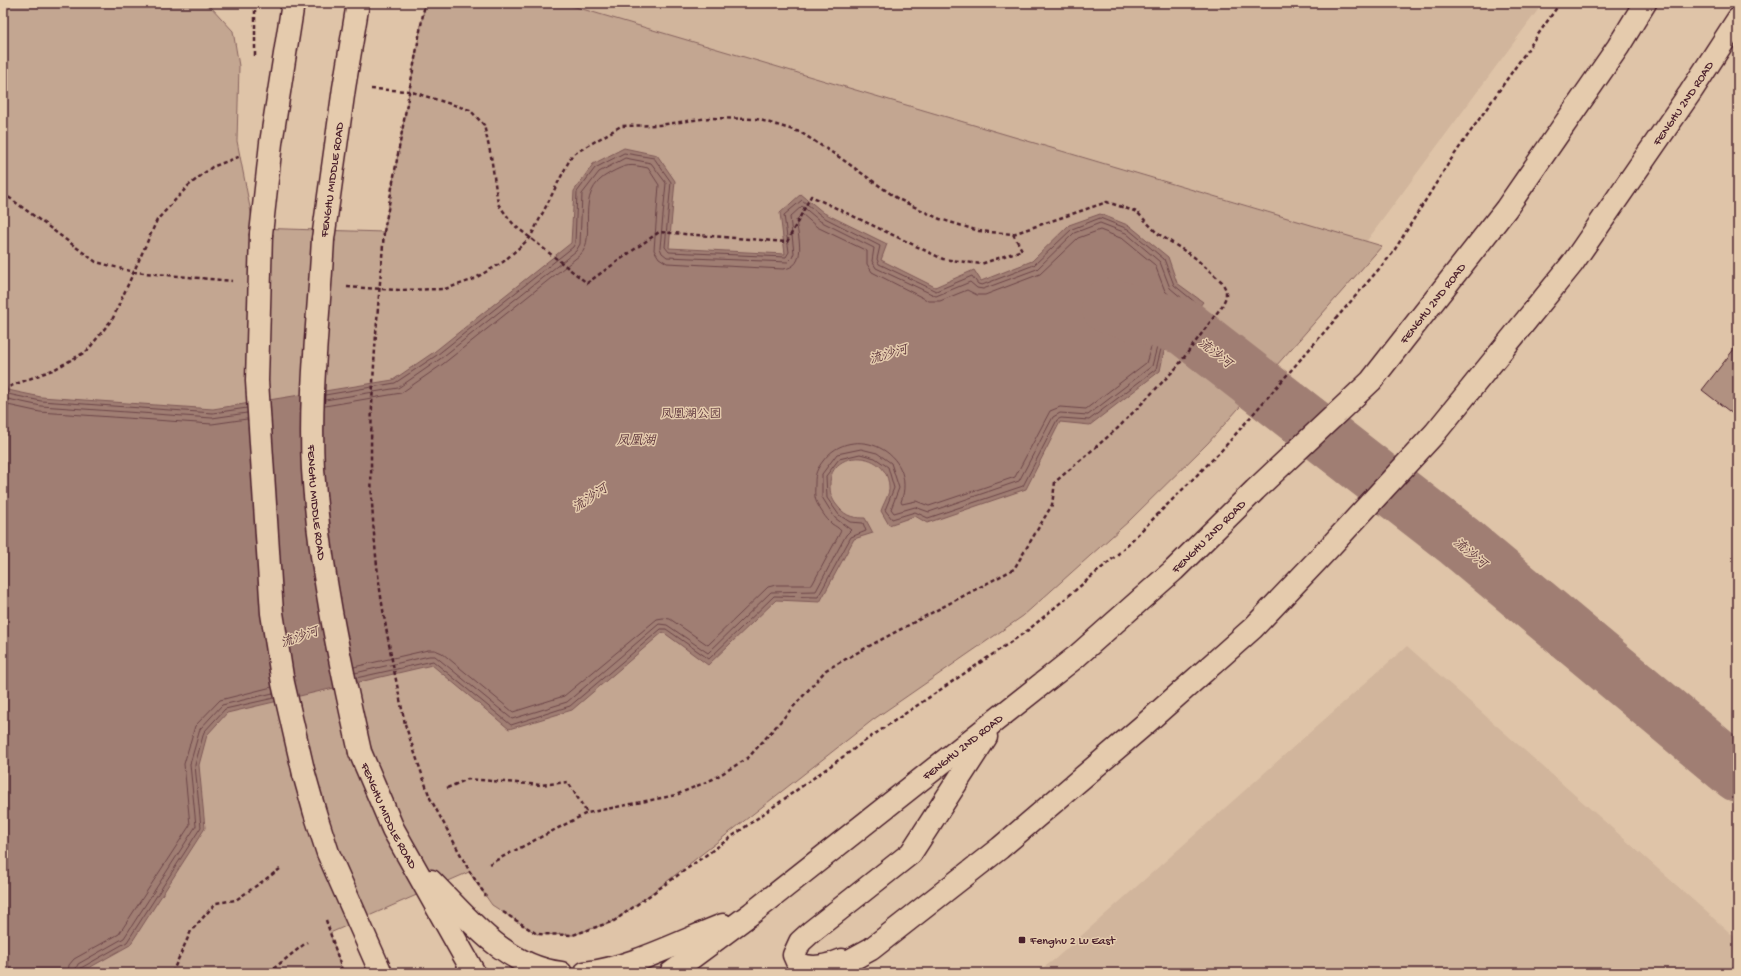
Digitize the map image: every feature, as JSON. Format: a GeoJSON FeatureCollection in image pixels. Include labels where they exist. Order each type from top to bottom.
{"type":"FeatureCollection","features":[{"type":"Feature","properties":{"kind":"street"},"geometry":{"type":"LineString","coordinates":[[293,3],[271,143],[261,234],[257,380],[272,613],[283,683],[314,814],[328,853],[381,973]]}},
{"type":"Feature","properties":{"kind":"street","name":"FENGHU MIDDLE ROAD"},"geometry":{"type":"LineString","coordinates":[[358,3],[344,88],[323,239],[314,394],[314,468],[329,608],[360,752],[393,829],[474,973]]}},
{"type":"Feature","properties":{"kind":"street","name":"FENGHU 2ND ROAD"},"geometry":{"type":"LineString","coordinates":[[671,973],[752,913],[995,723],[1077,656],[1168,575],[1255,490],[1371,381],[1506,209],[1618,47],[1645,3]]}},
{"type":"Feature","properties":{"kind":"street","name":"FENGHU 2ND ROAD"},"geometry":{"type":"LineString","coordinates":[[827,973],[871,949],[1000,848],[1144,725],[1253,628],[1435,433],[1572,264],[1690,93],[1738,19]]}},
{"type":"Feature","properties":{"kind":"street"},"geometry":{"type":"LineString","coordinates":[[871,949],[826,966],[808,967],[798,964],[794,955],[800,942],[811,932],[911,853],[995,723]]}},
{"type":"Feature","properties":{"kind":"street"},"geometry":{"type":"LineString","coordinates":[[411,862],[490,941],[519,960],[543,971],[560,973]]}},
{"type":"Feature","properties":{"kind":"street"},"geometry":{"type":"LineString","coordinates":[[585,973],[598,971],[632,961],[752,913]]}},
{"type":"Feature","properties":{"kind":"path"},"geometry":{"type":"LineString","coordinates":[[425,3],[384,232],[372,388],[372,496],[379,586],[405,724],[430,798],[470,872],[488,898]]}},
{"type":"Feature","properties":{"kind":"path"},"geometry":{"type":"LineString","coordinates":[[498,909],[537,934],[573,935],[614,921],[872,736],[1027,631],[1117,555],[1221,451],[1392,254],[1450,161],[1560,3]]}},
{"type":"Feature","properties":{"kind":"path"},"geometry":{"type":"LineString","coordinates":[[409,91],[470,110],[484,125],[492,156],[498,204],[514,225],[588,283],[659,232],[787,242],[811,196],[942,259],[981,264],[1022,250],[1013,234]]}},
{"type":"Feature","properties":{"kind":"path"},"geometry":{"type":"LineString","coordinates":[[344,287],[399,290],[445,289],[472,280],[502,262],[530,238],[572,155],[621,126],[659,125],[709,118],[757,119],[800,132],[839,157],[898,199],[940,219],[979,231],[1013,234],[1107,202],[1137,212],[1157,233],[1194,257],[1222,282],[1226,290],[1226,297],[1222,306],[1177,367],[1118,428],[1055,482],[1052,505],[1014,569],[826,670],[748,758],[713,779],[676,795],[587,812],[489,864]]}},
{"type":"Feature","properties":{"kind":"path"},"geometry":{"type":"LineString","coordinates":[[3,389],[55,369],[87,351],[113,318],[157,220],[188,186],[212,167],[245,155]]}},
{"type":"Feature","properties":{"kind":"path"},"geometry":{"type":"LineString","coordinates":[[3,193],[96,262],[134,272],[235,282]]}},
{"type":"Feature","properties":{"kind":"path"},"geometry":{"type":"LineString","coordinates":[[447,788],[468,779],[541,785],[568,782],[587,812]]}},
{"type":"Feature","properties":{"kind":"path"},"geometry":{"type":"LineString","coordinates":[[172,973],[191,932],[216,903],[236,900],[280,869]]}},
{"type":"Feature","properties":{"kind":"path"},"geometry":{"type":"LineString","coordinates":[[268,973],[308,942]]}},
{"type":"Feature","properties":{"kind":"shaded area"},"geometry":{"type":"Polygon","coordinates":[[[562,3],[1543,3],[1366,242],[562,3]]]}},
{"type":"Feature","properties":{"kind":"shaded area"},"geometry":{"type":"Polygon","coordinates":[[[1407,646],[1738,940],[1738,973],[1036,973],[1054,960],[1407,646]]]}},
{"type":"Feature","properties":{"kind":"green space","name":"凤凰湖公园"},"geometry":{"type":"Polygon","coordinates":[[[3,3],[197,3],[211,7],[233,31],[239,66],[237,141],[254,228],[384,232],[425,3],[562,3],[1382,246],[1208,443],[1129,521],[1023,616],[874,719],[665,883],[614,921],[573,935],[537,934],[492,905],[469,872],[330,933],[343,973],[3,973],[3,3]]]}},
{"type":"Feature","properties":{"kind":"water","name":"凤凰湖"},"geometry":{"type":"Polygon","coordinates":[[[624,148],[657,155],[675,181],[669,248],[785,254],[780,213],[801,194],[824,213],[887,244],[881,260],[935,287],[974,270],[981,281],[1032,261],[1069,225],[1100,214],[1130,226],[1168,257],[1177,283],[1203,302],[1164,351],[1160,371],[1090,425],[1060,422],[1026,489],[927,523],[915,516],[889,525],[881,511],[889,487],[886,474],[879,465],[870,460],[859,458],[848,459],[839,464],[832,473],[830,485],[835,503],[844,513],[848,515],[865,518],[873,533],[854,539],[820,602],[776,600],[708,665],[663,632],[572,710],[509,729],[432,665],[227,713],[207,735],[199,765],[205,828],[130,945],[80,973],[3,973],[3,389],[41,397],[213,409],[393,380],[434,352],[571,243],[574,191],[593,164],[624,148]]]}},
{"type":"Feature","properties":{"kind":"building"},"geometry":{"type":"Polygon","coordinates":[[[1738,344],[1738,418],[1702,390],[1738,344]]]}},
{"type":"Feature","properties":{"kind":"waterway","name":"流沙河"},"geometry":{"type":"LineString","coordinates":[[1109,306],[1184,327],[1459,541],[1738,774]]}},
{"type":"Feature","properties":{"kind":"place","name":"Fenghu 2 Lu East"},"geometry":{"type":"Point","coordinates":[1022,940]}}]}
